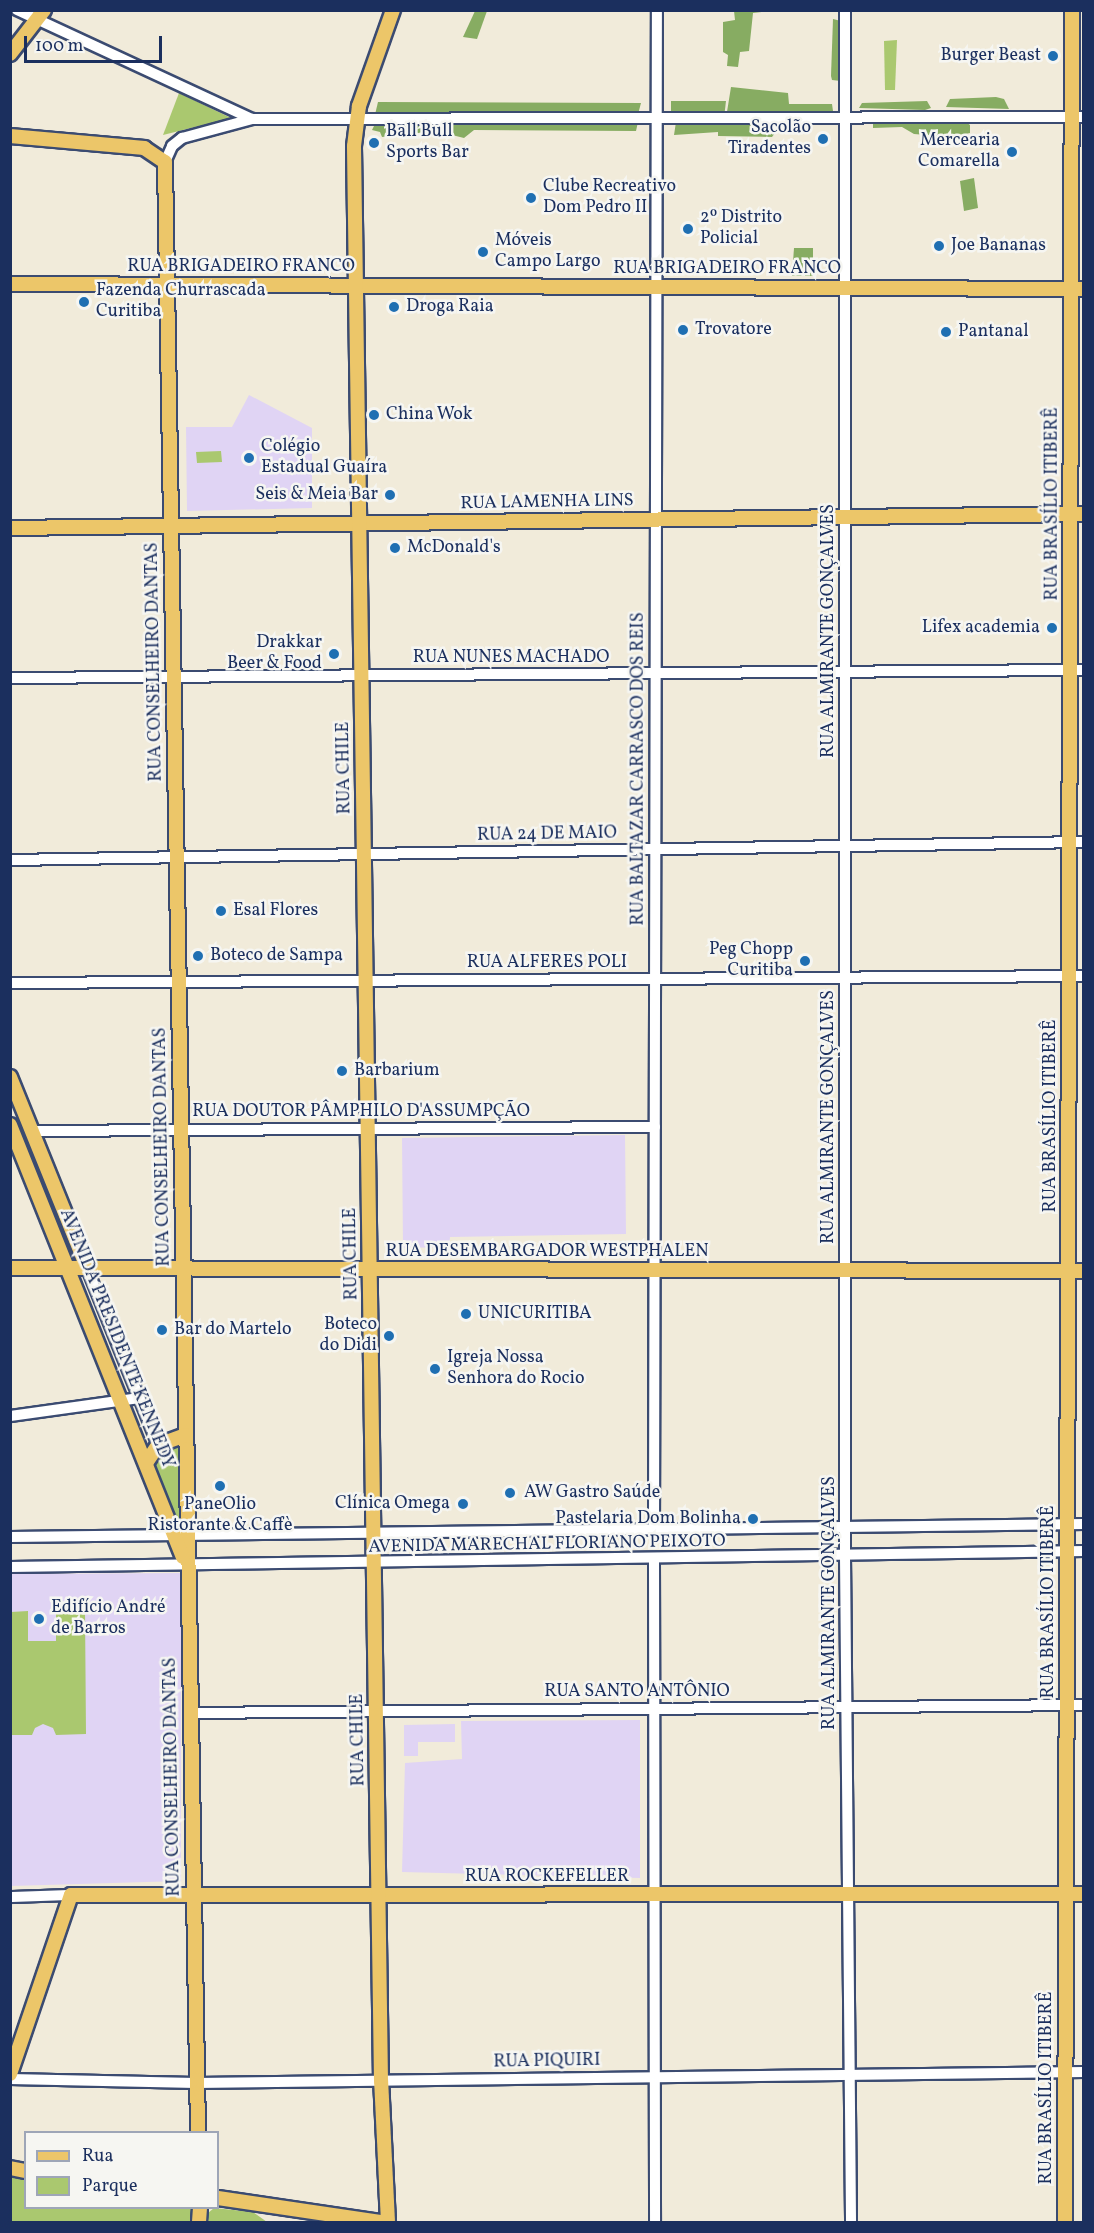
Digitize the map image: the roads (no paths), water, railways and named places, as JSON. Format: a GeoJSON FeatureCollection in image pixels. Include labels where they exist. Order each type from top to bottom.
{"type":"FeatureCollection","features":[{"type":"Feature","properties":{"kind":"main road","name":"RUA CHILE"},"geometry":{"type":"LineString","coordinates":[[388,2223],[381,2081],[359,523],[356,119],[393,10]]}},
{"type":"Feature","properties":{"kind":"main road","name":"RUA BRASÍLIO ITIBERÊ"},"geometry":{"type":"LineString","coordinates":[[1065,2223],[1068,1271],[1076,976],[1077,670],[1078,44],[1072,10]]}},
{"type":"Feature","properties":{"kind":"main road"},"geometry":{"type":"LineString","coordinates":[[10,54],[40,15]]}},
{"type":"Feature","properties":{"kind":"main road"},"geometry":{"type":"LineString","coordinates":[[10,136],[144,148],[165,162]]}},
{"type":"Feature","properties":{"kind":"main road","name":"RUA CONSELHEIRO DANTAS"},"geometry":{"type":"LineString","coordinates":[[165,162],[185,1435],[181,1534],[188,1567],[195,2083],[198,2131]]}},
{"type":"Feature","properties":{"kind":"main road","name":"RUA BRIGADEIRO FRANCO"},"geometry":{"type":"LineString","coordinates":[[10,284],[1077,289]]}},
{"type":"Feature","properties":{"kind":"main road","name":"RUA LAMENHA LINS"},"geometry":{"type":"LineString","coordinates":[[10,528],[1077,514]]}},
{"type":"Feature","properties":{"kind":"main road","name":"AVENIDA PRESIDENTE KENNEDY"},"geometry":{"type":"LineString","coordinates":[[10,1077],[87,1268]]}},
{"type":"Feature","properties":{"kind":"main road","name":"AVENIDA PRESIDENTE KENNEDY"},"geometry":{"type":"LineString","coordinates":[[11,1129],[146,1463],[181,1534]]}},
{"type":"Feature","properties":{"kind":"main road"},"geometry":{"type":"LineString","coordinates":[[33,1180],[50,1174]]}},
{"type":"Feature","properties":{"kind":"main road","name":"RUA DESEMBARGADOR WESTPHALEN"},"geometry":{"type":"LineString","coordinates":[[10,1268],[1083,1271]]}},
{"type":"Feature","properties":{"kind":"main road"},"geometry":{"type":"LineString","coordinates":[[146,1463],[158,1445],[185,1435]]}},
{"type":"Feature","properties":{"kind":"main road","name":"RUA ROCKEFELLER"},"geometry":{"type":"LineString","coordinates":[[71,1895],[1083,1894]]}},
{"type":"Feature","properties":{"kind":"main road"},"geometry":{"type":"LineString","coordinates":[[10,2074],[71,1895]]}},
{"type":"Feature","properties":{"kind":"main road"},"geometry":{"type":"LineString","coordinates":[[219,2198],[380,2223]]}},
{"type":"Feature","properties":{"kind":"street"},"geometry":{"type":"LineString","coordinates":[[17,10],[40,15],[252,119]]}},
{"type":"Feature","properties":{"kind":"street","name":"RUA BALTAZAR CARRASCO DOS REIS"},"geometry":{"type":"LineString","coordinates":[[654,1528],[657,10]]}},
{"type":"Feature","properties":{"kind":"street","name":"RUA ALMIRANTE GONÇALVES"},"geometry":{"type":"LineString","coordinates":[[845,10],[845,1557],[851,2223]]}},
{"type":"Feature","properties":{"kind":"street"},"geometry":{"type":"LineString","coordinates":[[165,162],[172,146],[182,138],[252,119],[1078,117]]}},
{"type":"Feature","properties":{"kind":"street","name":"RUA NUNES MACHADO"},"geometry":{"type":"LineString","coordinates":[[10,678],[1077,670]]}},
{"type":"Feature","properties":{"kind":"street","name":"RUA 24 DE MAIO"},"geometry":{"type":"LineString","coordinates":[[10,860],[1076,843]]}},
{"type":"Feature","properties":{"kind":"street","name":"RUA ALFERES POLI"},"geometry":{"type":"LineString","coordinates":[[10,983],[1076,976]]}},
{"type":"Feature","properties":{"kind":"street","name":"RUA DOUTOR PÂMPHILO D'ASSUMPÇÃO"},"geometry":{"type":"LineString","coordinates":[[32,1131],[655,1127]]}},
{"type":"Feature","properties":{"kind":"street","name":"AVENIDA PRESIDENTE KENNEDY"},"geometry":{"type":"LineString","coordinates":[[87,1268],[158,1445]]}},
{"type":"Feature","properties":{"kind":"street"},"geometry":{"type":"LineString","coordinates":[[10,1416],[140,1398]]}},
{"type":"Feature","properties":{"kind":"street","name":"AVENIDA MARECHAL FLORIANO PEIXOTO"},"geometry":{"type":"LineString","coordinates":[[10,1537],[846,1525],[1083,1524]]}},
{"type":"Feature","properties":{"kind":"street","name":"AVENIDA MARECHAL FLORIANO PEIXOTO"},"geometry":{"type":"LineString","coordinates":[[10,1568],[374,1565],[1083,1551]]}},
{"type":"Feature","properties":{"kind":"street"},"geometry":{"type":"LineString","coordinates":[[654,1560],[655,2223]]}},
{"type":"Feature","properties":{"kind":"street","name":"RUA SANTO ANTÔNIO"},"geometry":{"type":"LineString","coordinates":[[190,1713],[654,1707],[1083,1705]]}},
{"type":"Feature","properties":{"kind":"street","name":"RUA ROCKEFELLER"},"geometry":{"type":"LineString","coordinates":[[10,1897],[71,1895]]}},
{"type":"Feature","properties":{"kind":"street","name":"RUA PIQUIRI"},"geometry":{"type":"LineString","coordinates":[[10,2079],[195,2083],[1083,2072]]}},
{"type":"Feature","properties":{"kind":"place","name":"Burger Beast"},"geometry":{"type":"Point","coordinates":[1053,56]}},
{"type":"Feature","properties":{"kind":"place","name":"Sacolão Tiradentes"},"geometry":{"type":"Point","coordinates":[823,139]}},
{"type":"Feature","properties":{"kind":"place","name":"Ball Bull Sports Bar"},"geometry":{"type":"Point","coordinates":[374,143]}},
{"type":"Feature","properties":{"kind":"place","name":"Mercearia Comarella"},"geometry":{"type":"Point","coordinates":[1012,152]}},
{"type":"Feature","properties":{"kind":"place","name":"Clube Recreativo Dom Pedro II"},"geometry":{"type":"Point","coordinates":[531,198]}},
{"type":"Feature","properties":{"kind":"place","name":"2º Distrito Policial"},"geometry":{"type":"Point","coordinates":[688,229]}},
{"type":"Feature","properties":{"kind":"place","name":"Joe Bananas"},"geometry":{"type":"Point","coordinates":[939,246]}},
{"type":"Feature","properties":{"kind":"place","name":"Móveis Campo Largo"},"geometry":{"type":"Point","coordinates":[483,252]}},
{"type":"Feature","properties":{"kind":"place","name":"Fazenda Churrascada Curitiba"},"geometry":{"type":"Point","coordinates":[84,302]}},
{"type":"Feature","properties":{"kind":"place","name":"Droga Raia"},"geometry":{"type":"Point","coordinates":[394,307]}},
{"type":"Feature","properties":{"kind":"place","name":"Trovatore"},"geometry":{"type":"Point","coordinates":[683,330]}},
{"type":"Feature","properties":{"kind":"place","name":"Pantanal"},"geometry":{"type":"Point","coordinates":[946,332]}},
{"type":"Feature","properties":{"kind":"place","name":"China Wok"},"geometry":{"type":"Point","coordinates":[374,415]}},
{"type":"Feature","properties":{"kind":"place","name":"Colégio Estadual Guaíra"},"geometry":{"type":"Point","coordinates":[249,458]}},
{"type":"Feature","properties":{"kind":"place","name":"Seis & Meia Bar"},"geometry":{"type":"Point","coordinates":[390,495]}},
{"type":"Feature","properties":{"kind":"place","name":"McDonald's"},"geometry":{"type":"Point","coordinates":[395,548]}},
{"type":"Feature","properties":{"kind":"place","name":"Lifex academia"},"geometry":{"type":"Point","coordinates":[1052,628]}},
{"type":"Feature","properties":{"kind":"place","name":"Drakkar Beer & Food"},"geometry":{"type":"Point","coordinates":[334,654]}},
{"type":"Feature","properties":{"kind":"place","name":"Esal Flores"},"geometry":{"type":"Point","coordinates":[221,911]}},
{"type":"Feature","properties":{"kind":"place","name":"Boteco de Sampa"},"geometry":{"type":"Point","coordinates":[198,956]}},
{"type":"Feature","properties":{"kind":"place","name":"Peg Chopp Curitiba"},"geometry":{"type":"Point","coordinates":[805,961]}},
{"type":"Feature","properties":{"kind":"place","name":"Barbarium"},"geometry":{"type":"Point","coordinates":[342,1071]}},
{"type":"Feature","properties":{"kind":"place","name":"UNICURITIBA"},"geometry":{"type":"Point","coordinates":[466,1314]}},
{"type":"Feature","properties":{"kind":"place","name":"Bar do Martelo"},"geometry":{"type":"Point","coordinates":[162,1330]}},
{"type":"Feature","properties":{"kind":"place","name":"Boteco do Didi"},"geometry":{"type":"Point","coordinates":[389,1336]}},
{"type":"Feature","properties":{"kind":"place","name":"Igreja Nossa Senhora do Rocio"},"geometry":{"type":"Point","coordinates":[435,1369]}},
{"type":"Feature","properties":{"kind":"place","name":"PaneOlio Ristorante & Caffè"},"geometry":{"type":"Point","coordinates":[220,1486]}},
{"type":"Feature","properties":{"kind":"place","name":"AW Gastro Saúde"},"geometry":{"type":"Point","coordinates":[510,1493]}},
{"type":"Feature","properties":{"kind":"place","name":"Clínica Omega"},"geometry":{"type":"Point","coordinates":[463,1504]}},
{"type":"Feature","properties":{"kind":"place","name":"Pastelaria Dom Bolinha"},"geometry":{"type":"Point","coordinates":[753,1519]}},
{"type":"Feature","properties":{"kind":"place","name":"Edifício André de Barros"},"geometry":{"type":"Point","coordinates":[39,1619]}}]}
